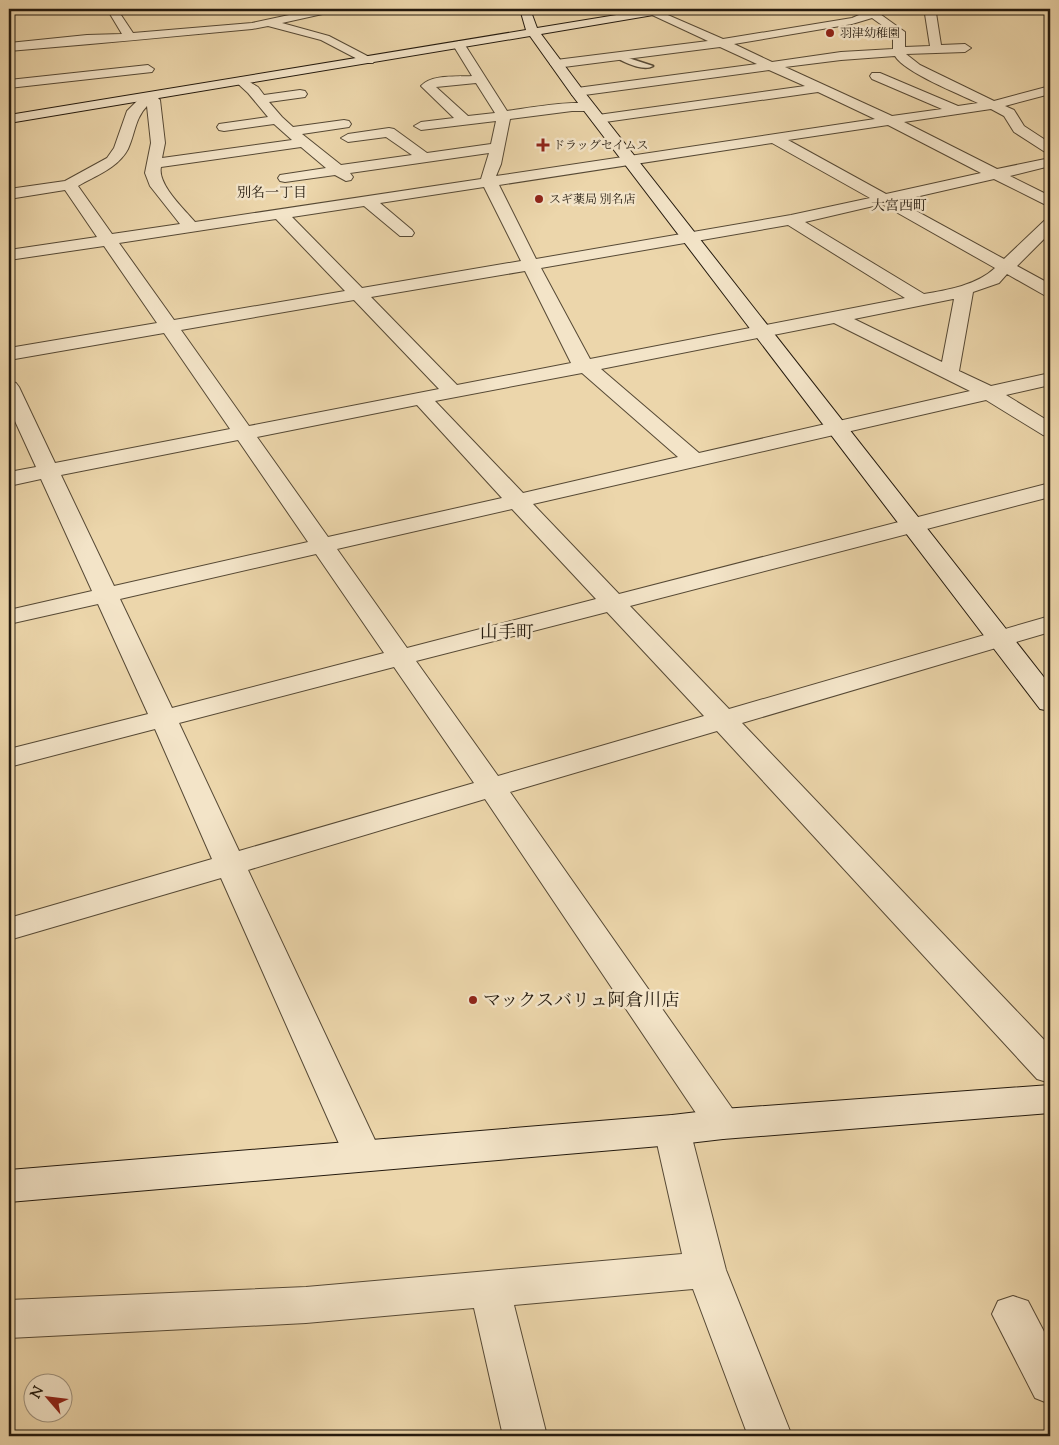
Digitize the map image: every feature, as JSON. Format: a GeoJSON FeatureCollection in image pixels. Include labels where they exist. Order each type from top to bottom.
{"type":"FeatureCollection","features":[{"type":"Feature","properties":{"kind":"main road"},"geometry":{"type":"LineString","coordinates":[[854,9],[874,12],[926,9]]}},
{"type":"Feature","properties":{"kind":"street"},"geometry":{"type":"LineString","coordinates":[[112,9],[136,44],[153,85],[158,138],[152,173],[155,183],[190,227]]}},
{"type":"Feature","properties":{"kind":"street"},"geometry":{"type":"LineString","coordinates":[[9,47],[87,39],[136,44],[271,24],[332,9]]}},
{"type":"Feature","properties":{"kind":"street"},"geometry":{"type":"LineString","coordinates":[[525,9],[533,32],[577,92],[1050,703]]}},
{"type":"Feature","properties":{"kind":"street"},"geometry":{"type":"LineString","coordinates":[[9,84],[153,85],[241,81],[671,9]]}},
{"type":"Feature","properties":{"kind":"street"},"geometry":{"type":"LineString","coordinates":[[926,9],[930,13],[936,49]]}},
{"type":"Feature","properties":{"kind":"street"},"geometry":{"type":"LineString","coordinates":[[654,12],[889,120],[1050,202]]}},
{"type":"Feature","properties":{"kind":"street"},"geometry":{"type":"LineString","coordinates":[[556,64],[722,42],[852,21],[862,19],[874,12],[899,32],[899,52],[902,58],[916,68],[1009,113],[1019,129],[1050,149]]}},
{"type":"Feature","properties":{"kind":"street"},"geometry":{"type":"LineString","coordinates":[[233,14],[252,26]]}},
{"type":"Feature","properties":{"kind":"street"},"geometry":{"type":"LineString","coordinates":[[271,24],[325,38],[370,60]]}},
{"type":"Feature","properties":{"kind":"street"},"geometry":{"type":"LineString","coordinates":[[459,45],[504,117],[498,147],[488,178],[489,182],[579,360],[694,460]]}},
{"type":"Feature","properties":{"kind":"street"},"geometry":{"type":"LineString","coordinates":[[577,92],[841,56],[965,48]]}},
{"type":"Feature","properties":{"kind":"street"},"geometry":{"type":"LineString","coordinates":[[658,51],[678,60],[650,66],[650,69],[676,79]]}},
{"type":"Feature","properties":{"kind":"street"},"geometry":{"type":"LineString","coordinates":[[916,68],[941,66]]}},
{"type":"Feature","properties":{"kind":"street"},"geometry":{"type":"LineString","coordinates":[[876,76],[956,110]]}},
{"type":"Feature","properties":{"kind":"street"},"geometry":{"type":"LineString","coordinates":[[941,80],[966,78]]}},
{"type":"Feature","properties":{"kind":"street"},"geometry":{"type":"LineString","coordinates":[[466,121],[428,86],[434,83],[480,79]]}},
{"type":"Feature","properties":{"kind":"street"},"geometry":{"type":"LineString","coordinates":[[241,81],[253,90],[277,120],[338,170],[406,233]]}},
{"type":"Feature","properties":{"kind":"street"},"geometry":{"type":"LineString","coordinates":[[9,118],[153,85]]}},
{"type":"Feature","properties":{"kind":"street"},"geometry":{"type":"LineString","coordinates":[[9,194],[69,185],[112,161],[122,150],[134,111],[153,85]]}},
{"type":"Feature","properties":{"kind":"street"},"geometry":{"type":"LineString","coordinates":[[421,126],[572,107],[593,113],[820,88]]}},
{"type":"Feature","properties":{"kind":"street"},"geometry":{"type":"LineString","coordinates":[[9,255],[992,105],[1050,90]]}},
{"type":"Feature","properties":{"kind":"street"},"geometry":{"type":"LineString","coordinates":[[260,99],[300,94]]}},
{"type":"Feature","properties":{"kind":"street"},"geometry":{"type":"LineString","coordinates":[[224,127],[277,120]]}},
{"type":"Feature","properties":{"kind":"street"},"geometry":{"type":"LineString","coordinates":[[292,132],[389,132],[420,154],[420,158]]}},
{"type":"Feature","properties":{"kind":"street"},"geometry":{"type":"LineString","coordinates":[[775,138],[883,200],[1050,291]]}},
{"type":"Feature","properties":{"kind":"street"},"geometry":{"type":"LineString","coordinates":[[153,164],[305,142]]}},
{"type":"Feature","properties":{"kind":"street"},"geometry":{"type":"LineString","coordinates":[[285,178],[498,147]]}},
{"type":"Feature","properties":{"kind":"street"},"geometry":{"type":"LineString","coordinates":[[9,354],[791,220],[1050,162]]}},
{"type":"Feature","properties":{"kind":"street"},"geometry":{"type":"LineString","coordinates":[[69,185],[320,545],[401,657],[723,1124]]}},
{"type":"Feature","properties":{"kind":"street"},"geometry":{"type":"LineString","coordinates":[[279,213],[453,392]]}},
{"type":"Feature","properties":{"kind":"street"},"geometry":{"type":"LineString","coordinates":[[791,220],[921,300]]}},
{"type":"Feature","properties":{"kind":"street"},"geometry":{"type":"LineString","coordinates":[[9,479],[966,290],[993,279],[1050,224]]}},
{"type":"Feature","properties":{"kind":"street"},"geometry":{"type":"LineString","coordinates":[[949,373],[966,290]]}},
{"type":"Feature","properties":{"kind":"street"},"geometry":{"type":"LineString","coordinates":[[836,317],[989,393],[1050,431]]}},
{"type":"Feature","properties":{"kind":"street"},"geometry":{"type":"LineString","coordinates":[[9,617],[1050,379]]}},
{"type":"Feature","properties":{"kind":"street"},"geometry":{"type":"LineString","coordinates":[[9,387],[163,717],[363,1155]]}},
{"type":"Feature","properties":{"kind":"street"},"geometry":{"type":"LineString","coordinates":[[421,398],[1050,1069]]}},
{"type":"Feature","properties":{"kind":"street"},"geometry":{"type":"LineString","coordinates":[[9,758],[1050,490]]}},
{"type":"Feature","properties":{"kind":"street"},"geometry":{"type":"LineString","coordinates":[[9,929],[1050,624]]}},
{"type":"Feature","properties":{"kind":"street"},"geometry":{"type":"LineString","coordinates":[[9,1186],[672,1130],[723,1124],[1050,1099]]}},
{"type":"Feature","properties":{"kind":"street"},"geometry":{"type":"LineString","coordinates":[[672,1130],[706,1270],[770,1436]]}},
{"type":"Feature","properties":{"kind":"street"},"geometry":{"type":"LineString","coordinates":[[9,1319],[306,1305],[706,1270]]}},
{"type":"Feature","properties":{"kind":"street"},"geometry":{"type":"LineString","coordinates":[[490,1290],[525,1436]]}},
{"type":"Feature","properties":{"kind":"street"},"geometry":{"type":"LineString","coordinates":[[1013,1314],[1050,1384]]}},
{"type":"Feature","properties":{"kind":"lane"},"geometry":{"type":"LineString","coordinates":[[616,56],[639,65],[650,66]]}},
{"type":"Feature","properties":{"kind":"place","name":"羽津幼稚園"},"geometry":{"type":"Point","coordinates":[830,33]}},
{"type":"Feature","properties":{"kind":"place","name":"ドラッグセイムス"},"geometry":{"type":"Point","coordinates":[543,145]}},
{"type":"Feature","properties":{"kind":"place","name":"スギ薬局 別名店"},"geometry":{"type":"Point","coordinates":[539,199]}},
{"type":"Feature","properties":{"kind":"place","name":"マックスバリュ阿倉川店"},"geometry":{"type":"Point","coordinates":[473,1000]}},
{"type":"Feature","properties":{"kind":"district","name":"別名一丁目"},"geometry":{"type":"Point","coordinates":[272,192]}},
{"type":"Feature","properties":{"kind":"district","name":"大宮西町"},"geometry":{"type":"Point","coordinates":[899,205]}},
{"type":"Feature","properties":{"kind":"district","name":"山手町"},"geometry":{"type":"Point","coordinates":[507,632]}}]}
